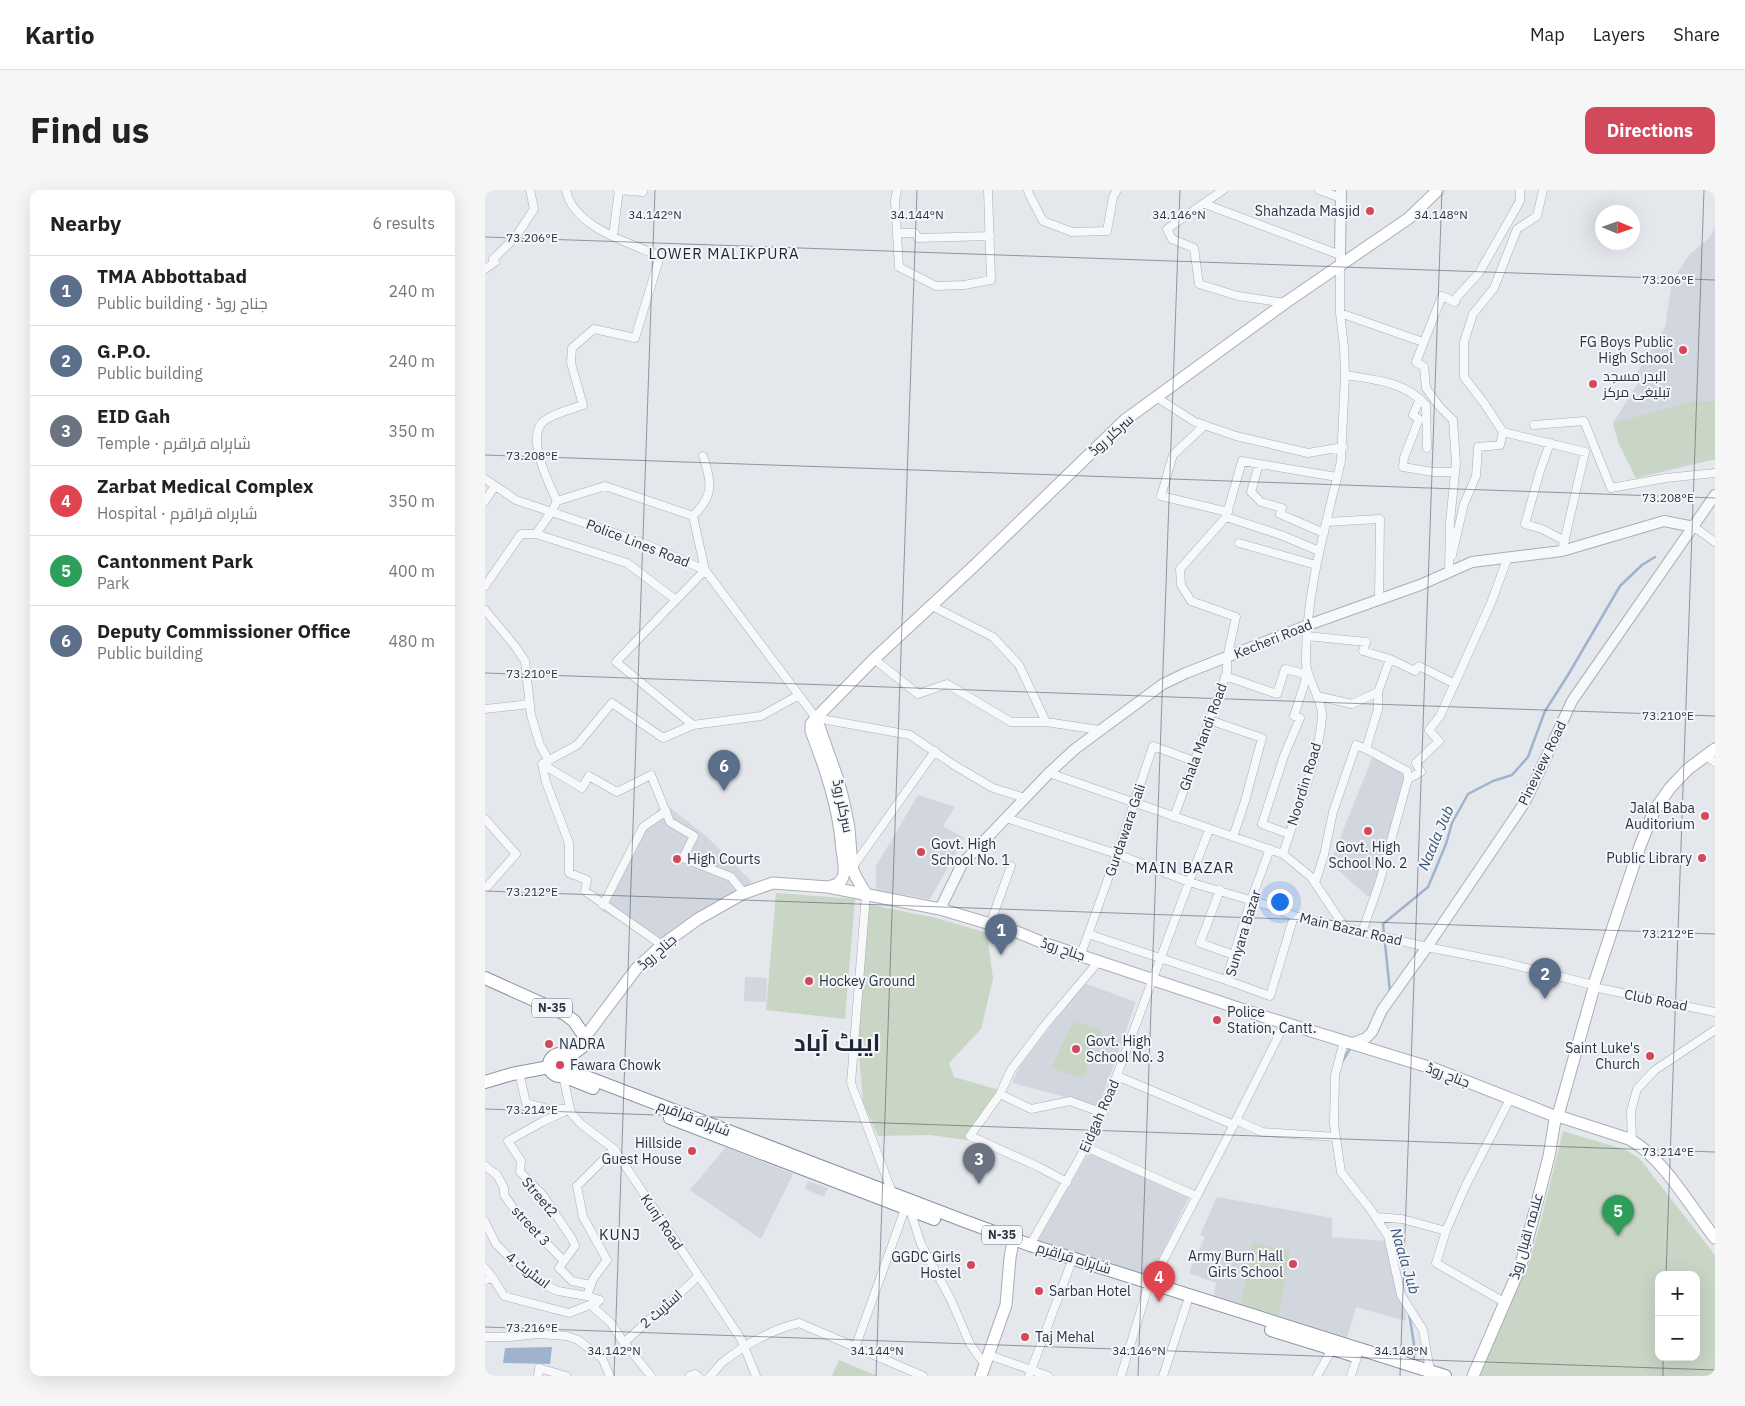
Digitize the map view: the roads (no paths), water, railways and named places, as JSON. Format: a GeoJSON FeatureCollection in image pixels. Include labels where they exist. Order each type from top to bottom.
{"type":"FeatureCollection","features":[{"type":"Feature","properties":{"kind":"highway","name":"N-35"},"geometry":{"type":"LineString","coordinates":[[485,978],[565,1014],[574,1021],[585,1037]]}},
{"type":"Feature","properties":{"kind":"highway"},"geometry":{"type":"LineString","coordinates":[[563,1076],[569,1072],[570,1061],[582,1047],[585,1037]]}},
{"type":"Feature","properties":{"kind":"highway"},"geometry":{"type":"LineString","coordinates":[[485,1082],[519,1072],[549,1067],[549,1060],[555,1054],[562,1054],[570,1061]]}},
{"type":"Feature","properties":{"kind":"highway","name":"شاہراہ قراقرم"},"geometry":{"type":"LineString","coordinates":[[570,1061],[584,1076],[893,1195],[1149,1286],[1419,1373]]}},
{"type":"Feature","properties":{"kind":"highway","name":"شاہراہ قراقرم"},"geometry":{"type":"LineString","coordinates":[[549,1067],[555,1076],[563,1076],[907,1210],[1012,1247],[1070,1266],[1149,1286],[1187,1303],[1357,1357],[1419,1373],[1445,1376]]}},
{"type":"Feature","properties":{"kind":"main road","name":"سرکلر روڈ"},"geometry":{"type":"LineString","coordinates":[[866,894],[848,868],[849,828],[844,804],[838,780],[816,718],[874,659],[1119,426],[1340,260],[1409,218],[1431,192]]}},
{"type":"Feature","properties":{"kind":"main road","name":"علامہ اقبال روڈ"},"geometry":{"type":"LineString","coordinates":[[1473,1376],[1521,1265],[1549,1156],[1557,1116],[1594,986],[1640,846],[1654,811],[1669,788],[1688,769],[1710,759],[1715,750]]}},
{"type":"Feature","properties":{"kind":"main road"},"geometry":{"type":"LineString","coordinates":[[828,887],[838,884],[848,868]]}},
{"type":"Feature","properties":{"kind":"main road"},"geometry":{"type":"LineString","coordinates":[[841,890],[847,884],[848,868]]}},
{"type":"Feature","properties":{"kind":"main road","name":"جناح روڈ"},"geometry":{"type":"LineString","coordinates":[[585,1037],[636,969],[662,945],[698,920],[744,893],[773,883],[828,887],[940,909],[990,924],[1153,980],[1435,1069],[1557,1116],[1632,1140],[1639,1144],[1659,1164],[1715,1238]]}},
{"type":"Feature","properties":{"kind":"main road"},"geometry":{"type":"LineString","coordinates":[[984,1369],[1006,1305],[1012,1247]]}},
{"type":"Feature","properties":{"kind":"street"},"geometry":{"type":"LineString","coordinates":[[485,269],[495,262],[493,259],[515,238],[531,216],[534,209],[530,190]]}},
{"type":"Feature","properties":{"kind":"street"},"geometry":{"type":"LineString","coordinates":[[557,501],[545,474],[538,451],[538,428],[544,420],[583,405],[571,363],[572,348],[593,329],[635,338],[660,256],[613,236],[583,218],[572,205],[566,190]]}},
{"type":"Feature","properties":{"kind":"street"},"geometry":{"type":"LineString","coordinates":[[613,236],[619,190],[643,192]]}},
{"type":"Feature","properties":{"kind":"street"},"geometry":{"type":"LineString","coordinates":[[897,190],[895,201],[899,266],[935,286],[964,285],[991,280],[989,190]]}},
{"type":"Feature","properties":{"kind":"street"},"geometry":{"type":"LineString","coordinates":[[1029,190],[1029,194],[1043,221],[1072,232],[1107,231],[1113,197],[1117,190]]}},
{"type":"Feature","properties":{"kind":"street"},"geometry":{"type":"LineString","coordinates":[[1223,190],[1167,229],[1172,239],[1194,248],[1199,284],[1238,296],[1285,303]]}},
{"type":"Feature","properties":{"kind":"street"},"geometry":{"type":"LineString","coordinates":[[1205,204],[1340,260],[1341,194],[1319,190]]}},
{"type":"Feature","properties":{"kind":"street"},"geometry":{"type":"LineString","coordinates":[[1449,572],[1450,522],[1455,472],[1453,420],[1439,406],[1426,388],[1424,368],[1416,362],[1442,296],[1455,302],[1457,297],[1479,273],[1520,201],[1520,190]]}},
{"type":"Feature","properties":{"kind":"street"},"geometry":{"type":"LineString","coordinates":[[1543,190],[1537,216],[1517,229],[1494,288],[1473,314],[1464,342],[1464,378],[1484,403],[1503,432],[1550,443],[1585,452],[1564,546],[1542,529],[1525,524],[1550,443]]}},
{"type":"Feature","properties":{"kind":"street"},"geometry":{"type":"LineString","coordinates":[[897,233],[915,233],[918,238],[990,236]]}},
{"type":"Feature","properties":{"kind":"street","name":"Noordin Road"},"geometry":{"type":"LineString","coordinates":[[1283,854],[1316,754],[1323,714],[1306,665],[1307,636],[1316,565],[1343,447],[1345,375],[1340,312],[1340,260]]}},
{"type":"Feature","properties":{"kind":"street"},"geometry":{"type":"LineString","coordinates":[[1340,312],[1423,342]]}},
{"type":"Feature","properties":{"kind":"street"},"geometry":{"type":"LineString","coordinates":[[1345,375],[1397,384],[1420,399],[1426,405],[1427,448]]}},
{"type":"Feature","properties":{"kind":"street"},"geometry":{"type":"LineString","coordinates":[[1156,397],[1195,422],[1236,436],[1308,453],[1343,447]]}},
{"type":"Feature","properties":{"kind":"street"},"geometry":{"type":"LineString","coordinates":[[1420,399],[1413,415],[1419,419],[1403,458],[1403,467],[1433,472],[1455,472]]}},
{"type":"Feature","properties":{"kind":"street"},"geometry":{"type":"LineString","coordinates":[[1534,424],[1584,421],[1611,488],[1666,478],[1715,473]]}},
{"type":"Feature","properties":{"kind":"street"},"geometry":{"type":"LineString","coordinates":[[1205,426],[1173,455],[1161,496],[1227,515],[1319,551]]}},
{"type":"Feature","properties":{"kind":"street"},"geometry":{"type":"LineString","coordinates":[[1449,572],[1465,504],[1476,476],[1478,447],[1499,445],[1503,432]]}},
{"type":"Feature","properties":{"kind":"street"},"geometry":{"type":"LineString","coordinates":[[693,516],[703,507],[709,496],[709,474],[703,456]]}},
{"type":"Feature","properties":{"kind":"street"},"geometry":{"type":"LineString","coordinates":[[1227,515],[1241,461],[1337,478]]}},
{"type":"Feature","properties":{"kind":"street"},"geometry":{"type":"LineString","coordinates":[[1259,464],[1251,492],[1261,502],[1282,508],[1280,514],[1324,533]]}},
{"type":"Feature","properties":{"kind":"street","name":"Police Lines Road"},"geometry":{"type":"LineString","coordinates":[[485,479],[516,500],[641,542],[705,570],[816,718]]}},
{"type":"Feature","properties":{"kind":"street"},"geometry":{"type":"LineString","coordinates":[[485,501],[495,486]]}},
{"type":"Feature","properties":{"kind":"street"},"geometry":{"type":"LineString","coordinates":[[536,534],[557,501],[605,486],[693,516]]}},
{"type":"Feature","properties":{"kind":"street","name":"Pineview Road"},"geometry":{"type":"LineString","coordinates":[[1372,1032],[1382,1010],[1427,947],[1530,792],[1572,701],[1715,495]]}},
{"type":"Feature","properties":{"kind":"street","name":"Ghala Mandi Road"},"geometry":{"type":"LineString","coordinates":[[1174,816],[1225,676],[1236,617],[1191,601],[1181,585],[1180,569],[1227,515]]}},
{"type":"Feature","properties":{"kind":"street"},"geometry":{"type":"LineString","coordinates":[[693,516],[705,570],[616,662],[693,725]]}},
{"type":"Feature","properties":{"kind":"street"},"geometry":{"type":"LineString","coordinates":[[1326,522],[1380,519],[1379,600]]}},
{"type":"Feature","properties":{"kind":"street","name":"Kecheri Road"},"geometry":{"type":"LineString","coordinates":[[940,909],[962,864],[1025,798],[1075,749],[1163,684],[1186,673],[1308,625],[1420,585],[1472,562],[1564,546],[1664,522],[1694,527]]}},
{"type":"Feature","properties":{"kind":"street"},"geometry":{"type":"LineString","coordinates":[[1694,527],[1715,542]]}},
{"type":"Feature","properties":{"kind":"street"},"geometry":{"type":"LineString","coordinates":[[485,586],[521,534],[536,534],[627,563],[676,600]]}},
{"type":"Feature","properties":{"kind":"street"},"geometry":{"type":"LineString","coordinates":[[1239,543],[1316,565]]}},
{"type":"Feature","properties":{"kind":"street"},"geometry":{"type":"LineString","coordinates":[[1408,779],[1421,772],[1415,763],[1439,741],[1429,730],[1440,716],[1455,684],[1509,557]]}},
{"type":"Feature","properties":{"kind":"street"},"geometry":{"type":"LineString","coordinates":[[931,606],[993,637],[1019,665],[1046,722]]}},
{"type":"Feature","properties":{"kind":"street"},"geometry":{"type":"LineString","coordinates":[[485,610],[525,660],[531,715],[545,762],[546,782],[569,844],[569,873],[587,880],[585,891],[662,945]]}},
{"type":"Feature","properties":{"kind":"street"},"geometry":{"type":"LineString","coordinates":[[1307,636],[1366,642],[1363,651],[1390,659],[1415,671],[1419,666],[1455,684]]}},
{"type":"Feature","properties":{"kind":"street"},"geometry":{"type":"LineString","coordinates":[[874,659],[919,694],[947,684],[1011,722],[1046,722],[1099,730]]}},
{"type":"Feature","properties":{"kind":"street"},"geometry":{"type":"LineString","coordinates":[[1366,749],[1378,709],[1379,692],[1390,659]]}},
{"type":"Feature","properties":{"kind":"street"},"geometry":{"type":"LineString","coordinates":[[1289,834],[1262,824],[1284,756],[1300,718],[1294,716],[1305,682],[1306,665]]}},
{"type":"Feature","properties":{"kind":"street"},"geometry":{"type":"LineString","coordinates":[[1225,676],[1277,694],[1285,669],[1305,674]]}},
{"type":"Feature","properties":{"kind":"street"},"geometry":{"type":"LineString","coordinates":[[1317,696],[1351,704],[1379,692]]}},
{"type":"Feature","properties":{"kind":"street"},"geometry":{"type":"LineString","coordinates":[[545,762],[577,745],[613,703],[663,738],[693,725],[761,716],[799,695]]}},
{"type":"Feature","properties":{"kind":"street"},"geometry":{"type":"LineString","coordinates":[[485,709],[530,704]]}},
{"type":"Feature","properties":{"kind":"street"},"geometry":{"type":"LineString","coordinates":[[816,718],[910,735],[993,788],[1025,798]]}},
{"type":"Feature","properties":{"kind":"street"},"geometry":{"type":"LineString","coordinates":[[1209,720],[1262,738],[1233,837]]}},
{"type":"Feature","properties":{"kind":"street"},"geometry":{"type":"LineString","coordinates":[[1315,883],[1324,855],[1333,812],[1356,745],[1407,771],[1408,779],[1379,884],[1362,932]]}},
{"type":"Feature","properties":{"kind":"street","name":"Gurdawara Gali"},"geometry":{"type":"LineString","coordinates":[[1081,954],[1153,746],[1194,761]]}},
{"type":"Feature","properties":{"kind":"street"},"geometry":{"type":"LineString","coordinates":[[848,868],[935,752]]}},
{"type":"Feature","properties":{"kind":"street"},"geometry":{"type":"LineString","coordinates":[[545,762],[582,788],[589,776],[617,792],[651,776],[670,822],[695,836],[683,858],[731,877],[744,893]]}},
{"type":"Feature","properties":{"kind":"street"},"geometry":{"type":"LineString","coordinates":[[1049,774],[1283,854],[1304,871],[1315,883],[1345,928]]}},
{"type":"Feature","properties":{"kind":"street"},"geometry":{"type":"LineString","coordinates":[[603,905],[643,827],[666,811]]}},
{"type":"Feature","properties":{"kind":"street","name":"Main Bazar Road"},"geometry":{"type":"LineString","coordinates":[[1006,818],[1117,854],[1189,882],[1251,900],[1294,916],[1427,947],[1503,962],[1594,986]]}},
{"type":"Feature","properties":{"kind":"street"},"geometry":{"type":"LineString","coordinates":[[485,819],[516,854],[485,889]]}},
{"type":"Feature","properties":{"kind":"street"},"geometry":{"type":"LineString","coordinates":[[1153,980],[1209,830]]}},
{"type":"Feature","properties":{"kind":"street","name":"Sunyara Bazar"},"geometry":{"type":"LineString","coordinates":[[1271,849],[1251,900],[1225,980],[1270,996],[1294,916]]}},
{"type":"Feature","properties":{"kind":"street"},"geometry":{"type":"LineString","coordinates":[[990,924],[1011,866]]}},
{"type":"Feature","properties":{"kind":"street"},"geometry":{"type":"LineString","coordinates":[[1220,890],[1201,943],[1234,955]]}},
{"type":"Feature","properties":{"kind":"street"},"geometry":{"type":"LineString","coordinates":[[866,894],[851,1083],[893,1195]]}},
{"type":"Feature","properties":{"kind":"street"},"geometry":{"type":"LineString","coordinates":[[1088,934],[1225,980]]}},
{"type":"Feature","properties":{"kind":"street"},"geometry":{"type":"LineString","coordinates":[[1067,1182],[1037,1166],[970,1136],[1000,1094],[1011,1070],[1045,1025],[1099,961]]}},
{"type":"Feature","properties":{"kind":"street","name":"Eidgah Road"},"geometry":{"type":"LineString","coordinates":[[1030,1244],[1067,1182],[1103,1113],[1153,980]]}},
{"type":"Feature","properties":{"kind":"street","name":"Club Road"},"geometry":{"type":"LineString","coordinates":[[1594,986],[1715,1012]]}},
{"type":"Feature","properties":{"kind":"street"},"geometry":{"type":"LineString","coordinates":[[1121,1376],[1149,1286],[1285,1023]]}},
{"type":"Feature","properties":{"kind":"street"},"geometry":{"type":"LineString","coordinates":[[1632,1140],[1631,1111],[1637,1089],[1655,1070],[1715,1030]]}},
{"type":"Feature","properties":{"kind":"street"},"geometry":{"type":"LineString","coordinates":[[1372,1032],[1366,1038],[1349,1042],[1335,1075],[1334,1124],[1341,1172],[1388,1236],[1401,1294],[1423,1330],[1419,1373]]}},
{"type":"Feature","properties":{"kind":"street"},"geometry":{"type":"LineString","coordinates":[[1372,1032],[1372,1039],[1377,1050]]}},
{"type":"Feature","properties":{"kind":"street"},"geometry":{"type":"LineString","coordinates":[[519,1072],[526,1103],[549,1109],[570,1109]]}},
{"type":"Feature","properties":{"kind":"street","name":"Kunj Road"},"geometry":{"type":"LineString","coordinates":[[563,1076],[570,1109],[581,1124],[613,1150],[741,1339],[756,1376]]}},
{"type":"Feature","properties":{"kind":"street"},"geometry":{"type":"LineString","coordinates":[[1117,1076],[1262,1132],[1336,1137]]}},
{"type":"Feature","properties":{"kind":"street"},"geometry":{"type":"LineString","coordinates":[[1000,1094],[1031,1109],[1070,1101],[1103,1113]]}},
{"type":"Feature","properties":{"kind":"street"},"geometry":{"type":"LineString","coordinates":[[1505,1302],[1436,1263],[1446,1231],[1465,1187],[1510,1099]]}},
{"type":"Feature","properties":{"kind":"street","name":"Street2"},"geometry":{"type":"LineString","coordinates":[[564,1261],[575,1246],[572,1239],[542,1194],[520,1172],[521,1161],[508,1141],[570,1109]]}},
{"type":"Feature","properties":{"kind":"street"},"geometry":{"type":"LineString","coordinates":[[1086,1146],[1197,1196]]}},
{"type":"Feature","properties":{"kind":"street"},"geometry":{"type":"LineString","coordinates":[[600,1300],[587,1296],[593,1279],[607,1260],[583,1217],[577,1186],[613,1150]]}},
{"type":"Feature","properties":{"kind":"street","name":"street 3"},"geometry":{"type":"LineString","coordinates":[[485,1166],[497,1175],[504,1188],[504,1194],[517,1213],[564,1261]]}},
{"type":"Feature","properties":{"kind":"street"},"geometry":{"type":"LineString","coordinates":[[855,1348],[907,1210]]}},
{"type":"Feature","properties":{"kind":"street"},"geometry":{"type":"LineString","coordinates":[[907,1210],[921,1244],[951,1300],[970,1344],[984,1369],[1048,1376]]}},
{"type":"Feature","properties":{"kind":"street"},"geometry":{"type":"LineString","coordinates":[[1376,1218],[1402,1219],[1446,1231]]}},
{"type":"Feature","properties":{"kind":"street","name":"اسٹریٹ 4"},"geometry":{"type":"LineString","coordinates":[[485,1222],[501,1250],[542,1284],[558,1291],[587,1296]]}},
{"type":"Feature","properties":{"kind":"street"},"geometry":{"type":"LineString","coordinates":[[564,1261],[559,1268],[572,1281],[590,1285]]}},
{"type":"Feature","properties":{"kind":"street"},"geometry":{"type":"LineString","coordinates":[[1030,1373],[1070,1266]]}},
{"type":"Feature","properties":{"kind":"street"},"geometry":{"type":"LineString","coordinates":[[485,1268],[489,1279],[505,1296],[569,1313],[600,1300]]}},
{"type":"Feature","properties":{"kind":"street","name":"اسٹریٹ 2"},"geometry":{"type":"LineString","coordinates":[[624,1342],[659,1310],[674,1301],[698,1276]]}},
{"type":"Feature","properties":{"kind":"street"},"geometry":{"type":"LineString","coordinates":[[600,1300],[593,1307],[611,1323],[651,1376]]}},
{"type":"Feature","properties":{"kind":"street"},"geometry":{"type":"LineString","coordinates":[[1163,1376],[1187,1303]]}},
{"type":"Feature","properties":{"kind":"street"},"geometry":{"type":"LineString","coordinates":[[710,1376],[722,1363],[744,1348],[799,1323],[923,1376]]}},
{"type":"Feature","properties":{"kind":"street"},"geometry":{"type":"LineString","coordinates":[[485,1337],[538,1334],[567,1336],[578,1340],[602,1358],[611,1376]]}},
{"type":"Feature","properties":{"kind":"street"},"geometry":{"type":"LineString","coordinates":[[1317,1376],[1332,1349]]}},
{"type":"Feature","properties":{"kind":"street"},"geometry":{"type":"LineString","coordinates":[[1351,1376],[1357,1357]]}},
{"type":"Feature","properties":{"kind":"street"},"geometry":{"type":"LineString","coordinates":[[538,1376],[539,1368],[566,1376]]}},
{"type":"Feature","properties":{"kind":"street"},"geometry":{"type":"LineString","coordinates":[[690,1376],[695,1374],[698,1376]]}},
{"type":"Feature","properties":{"kind":"water"},"geometry":{"type":"Polygon","coordinates":[[[552,1347],[550,1364],[503,1363],[505,1348],[552,1347]]]}},
{"type":"Feature","properties":{"kind":"waterway","name":"Naala Jub"},"geometry":{"type":"LineString","coordinates":[[1390,992],[1383,924],[1428,887],[1446,844],[1452,823],[1468,794],[1493,781],[1512,775],[1528,757],[1545,711],[1620,586],[1642,565],[1655,557]]}},
{"type":"Feature","properties":{"kind":"waterway","name":"Naala Jub"},"geometry":{"type":"LineString","coordinates":[[1342,1062],[1351,1047]]}},
{"type":"Feature","properties":{"kind":"waterway","name":"Naala Jub"},"geometry":{"type":"LineString","coordinates":[[1409,1313],[1414,1344],[1414,1358]]}},
{"type":"Feature","properties":{"kind":"place","name":"Shahzada Masjid"},"geometry":{"type":"Point","coordinates":[1370,211]}},
{"type":"Feature","properties":{"kind":"place","name":"FG Boys Public High School"},"geometry":{"type":"Point","coordinates":[1683,350]}},
{"type":"Feature","properties":{"kind":"place","name":"البدر مسجد تبلیغی مرکز"},"geometry":{"type":"Point","coordinates":[1593,384]}},
{"type":"Feature","properties":{"kind":"place","name":"Deputy Commissioner Office"},"geometry":{"type":"Point","coordinates":[724,791]}},
{"type":"Feature","properties":{"kind":"place","name":"Jalal Baba Auditorium"},"geometry":{"type":"Point","coordinates":[1705,816]}},
{"type":"Feature","properties":{"kind":"place","name":"Govt. High School No. 2"},"geometry":{"type":"Point","coordinates":[1368,831]}},
{"type":"Feature","properties":{"kind":"place","name":"Govt. High School No. 1"},"geometry":{"type":"Point","coordinates":[921,852]}},
{"type":"Feature","properties":{"kind":"place","name":"Public Library"},"geometry":{"type":"Point","coordinates":[1702,858]}},
{"type":"Feature","properties":{"kind":"place","name":"High Courts"},"geometry":{"type":"Point","coordinates":[677,859]}},
{"type":"Feature","properties":{"kind":"place","name":"TMA Abbottabad"},"geometry":{"type":"Point","coordinates":[1001,955]}},
{"type":"Feature","properties":{"kind":"place","name":"Hockey Ground"},"geometry":{"type":"Point","coordinates":[809,981]}},
{"type":"Feature","properties":{"kind":"place","name":"G.P.O."},"geometry":{"type":"Point","coordinates":[1545,999]}},
{"type":"Feature","properties":{"kind":"place","name":"Police Station, Cantt."},"geometry":{"type":"Point","coordinates":[1217,1020]}},
{"type":"Feature","properties":{"kind":"place","name":"NADRA"},"geometry":{"type":"Point","coordinates":[549,1044]}},
{"type":"Feature","properties":{"kind":"place","name":"Govt. High School No. 3"},"geometry":{"type":"Point","coordinates":[1076,1049]}},
{"type":"Feature","properties":{"kind":"place","name":"Saint Luke's Church"},"geometry":{"type":"Point","coordinates":[1650,1056]}},
{"type":"Feature","properties":{"kind":"place","name":"Fawara Chowk"},"geometry":{"type":"Point","coordinates":[560,1065]}},
{"type":"Feature","properties":{"kind":"place","name":"Hillside Guest House"},"geometry":{"type":"Point","coordinates":[692,1151]}},
{"type":"Feature","properties":{"kind":"place","name":"EID Gah"},"geometry":{"type":"Point","coordinates":[979,1184]}},
{"type":"Feature","properties":{"kind":"place","name":"Cantonment Park"},"geometry":{"type":"Point","coordinates":[1618,1236]}},
{"type":"Feature","properties":{"kind":"place","name":"Army Burn Hall Girls School"},"geometry":{"type":"Point","coordinates":[1293,1264]}},
{"type":"Feature","properties":{"kind":"place","name":"GGDC Girls Hostel"},"geometry":{"type":"Point","coordinates":[971,1265]}},
{"type":"Feature","properties":{"kind":"place","name":"Sarban Hotel"},"geometry":{"type":"Point","coordinates":[1039,1291]}},
{"type":"Feature","properties":{"kind":"place","name":"Zarbat Medical Complex"},"geometry":{"type":"Point","coordinates":[1159,1302]}},
{"type":"Feature","properties":{"kind":"place","name":"Taj Mehal"},"geometry":{"type":"Point","coordinates":[1025,1337]}},
{"type":"Feature","properties":{"kind":"district","name":"LOWER MALIKPURA"},"geometry":{"type":"Point","coordinates":[724,254]}},
{"type":"Feature","properties":{"kind":"district","name":"MAIN BAZAR"},"geometry":{"type":"Point","coordinates":[1185,868]}},
{"type":"Feature","properties":{"kind":"district","name":"ایبٹ آباد"},"geometry":{"type":"Point","coordinates":[837,1043]}},
{"type":"Feature","properties":{"kind":"district","name":"KUNJ"},"geometry":{"type":"Point","coordinates":[620,1235]}}]}
